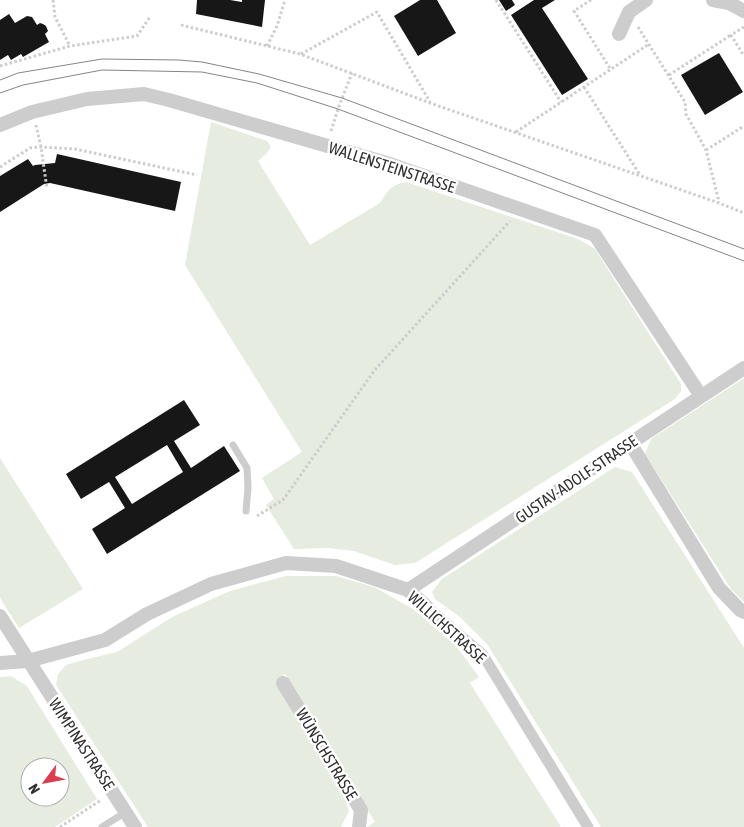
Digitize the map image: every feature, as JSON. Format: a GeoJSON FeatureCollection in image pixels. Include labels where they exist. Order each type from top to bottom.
{"type":"FeatureCollection","features":[{"type":"Feature","properties":{"kind":"street"},"geometry":{"type":"LineString","coordinates":[[619,34],[629,12],[646,0]]}},
{"type":"Feature","properties":{"kind":"street"},"geometry":{"type":"LineString","coordinates":[[713,0],[728,3],[744,11]]}},
{"type":"Feature","properties":{"kind":"street","name":"WALLENSTEINSTRASSE"},"geometry":{"type":"LineString","coordinates":[[0,125],[32,112],[87,99],[144,94],[390,164],[595,235],[701,396]]}},
{"type":"Feature","properties":{"kind":"street","name":"GUSTAV-ADOLF-STRASSE"},"geometry":{"type":"LineString","coordinates":[[408,590],[744,368]]}},
{"type":"Feature","properties":{"kind":"street"},"geometry":{"type":"LineString","coordinates":[[630,443],[719,588],[744,612]]}},
{"type":"Feature","properties":{"kind":"street","name":"WILLICHSTRASSE"},"geometry":{"type":"LineString","coordinates":[[0,663],[28,661],[104,640],[147,614],[211,584],[286,563],[336,566],[408,590],[483,655],[588,827]]}},
{"type":"Feature","properties":{"kind":"street","name":"WIMPINASTRASSE"},"geometry":{"type":"LineString","coordinates":[[0,616],[135,827]]}},
{"type":"Feature","properties":{"kind":"street","name":"WÜNSCHSTRASSE"},"geometry":{"type":"LineString","coordinates":[[283,683],[361,810],[359,827]]}},
{"type":"Feature","properties":{"kind":"lane"},"geometry":{"type":"LineString","coordinates":[[232,445],[247,468],[246,511]]}},
{"type":"Feature","properties":{"kind":"lane"},"geometry":{"type":"LineString","coordinates":[[102,827],[126,812]]}},
{"type":"Feature","properties":{"kind":"path"},"geometry":{"type":"LineString","coordinates":[[53,0],[55,17],[70,46]]}},
{"type":"Feature","properties":{"kind":"path"},"geometry":{"type":"LineString","coordinates":[[267,46],[277,26],[285,0]]}},
{"type":"Feature","properties":{"kind":"path"},"geometry":{"type":"LineString","coordinates":[[496,0],[561,102]]}},
{"type":"Feature","properties":{"kind":"path"},"geometry":{"type":"LineString","coordinates":[[591,0],[574,10],[611,70]]}},
{"type":"Feature","properties":{"kind":"path"},"geometry":{"type":"LineString","coordinates":[[300,54],[377,12],[430,102]]}},
{"type":"Feature","properties":{"kind":"path"},"geometry":{"type":"LineString","coordinates":[[629,12],[685,102],[686,114],[706,150],[719,203]]}},
{"type":"Feature","properties":{"kind":"path"},"geometry":{"type":"LineString","coordinates":[[0,66],[70,46],[137,36],[150,17]]}},
{"type":"Feature","properties":{"kind":"path"},"geometry":{"type":"LineString","coordinates":[[181,25],[300,54],[430,102],[744,212]]}},
{"type":"Feature","properties":{"kind":"path"},"geometry":{"type":"LineString","coordinates":[[669,75],[744,27]]}},
{"type":"Feature","properties":{"kind":"path"},"geometry":{"type":"LineString","coordinates":[[731,35],[744,56]]}},
{"type":"Feature","properties":{"kind":"path"},"geometry":{"type":"LineString","coordinates":[[516,132],[649,44]]}},
{"type":"Feature","properties":{"kind":"path"},"geometry":{"type":"LineString","coordinates":[[326,146],[352,73]]}},
{"type":"Feature","properties":{"kind":"path"},"geometry":{"type":"LineString","coordinates":[[584,87],[640,175]]}},
{"type":"Feature","properties":{"kind":"path"},"geometry":{"type":"LineString","coordinates":[[706,150],[744,126]]}},
{"type":"Feature","properties":{"kind":"path"},"geometry":{"type":"LineString","coordinates":[[38,131],[47,189]]}},
{"type":"Feature","properties":{"kind":"path"},"geometry":{"type":"LineString","coordinates":[[0,167],[30,148],[41,147],[75,149],[197,175]]}},
{"type":"Feature","properties":{"kind":"path"},"geometry":{"type":"LineString","coordinates":[[258,516],[283,500],[374,371],[521,209]]}},
{"type":"Feature","properties":{"kind":"path"},"geometry":{"type":"LineString","coordinates":[[60,827],[113,792]]}},
{"type":"Feature","properties":{"kind":"shaded area"},"geometry":{"type":"Polygon","coordinates":[[[211,122],[267,141],[271,147],[258,161],[310,245],[380,203],[390,189],[397,184],[406,182],[578,239],[595,249],[681,384],[681,391],[675,399],[415,563],[395,565],[354,551],[328,548],[294,549],[266,505],[274,499],[262,478],[302,452],[185,265],[211,122]]]}},
{"type":"Feature","properties":{"kind":"shaded area"},"geometry":{"type":"Polygon","coordinates":[[[744,378],[744,602],[731,589],[645,454],[651,439],[744,378]]]}},
{"type":"Feature","properties":{"kind":"shaded area"},"geometry":{"type":"Polygon","coordinates":[[[0,458],[83,589],[19,628],[0,598],[0,458]]]}},
{"type":"Feature","properties":{"kind":"shaded area"},"geometry":{"type":"Polygon","coordinates":[[[615,467],[632,472],[744,648],[744,827],[601,827],[487,644],[460,617],[435,599],[432,592],[442,579],[615,467]]]}},
{"type":"Feature","properties":{"kind":"shaded area"},"geometry":{"type":"Polygon","coordinates":[[[286,576],[336,576],[374,587],[413,609],[456,646],[479,677],[470,683],[561,827],[367,827],[375,822],[285,674],[276,681],[344,796],[349,811],[341,827],[148,827],[56,685],[58,674],[66,665],[117,652],[174,616],[230,591],[286,576]]]}},
{"type":"Feature","properties":{"kind":"shaded area"},"geometry":{"type":"Polygon","coordinates":[[[11,676],[27,686],[97,799],[55,827],[0,827],[0,677],[11,676]]]}},
{"type":"Feature","properties":{"kind":"building"},"geometry":{"type":"Polygon","coordinates":[[[197,0],[242,2],[242,0],[265,0],[262,27],[196,14],[197,0]]]}},
{"type":"Feature","properties":{"kind":"building"},"geometry":{"type":"Polygon","coordinates":[[[420,0],[437,0],[456,33],[418,56],[394,16],[420,0]]]}},
{"type":"Feature","properties":{"kind":"building"},"geometry":{"type":"Polygon","coordinates":[[[499,0],[512,0],[515,5],[506,11],[499,0]]]}},
{"type":"Feature","properties":{"kind":"building"},"geometry":{"type":"Polygon","coordinates":[[[534,0],[555,0],[542,8],[588,79],[562,95],[511,15],[534,0]]]}},
{"type":"Feature","properties":{"kind":"building"},"geometry":{"type":"Polygon","coordinates":[[[9,14],[15,23],[27,16],[32,17],[37,25],[40,23],[46,26],[48,31],[45,34],[49,42],[23,57],[21,54],[11,60],[8,55],[0,60],[0,20],[9,14]]]}},
{"type":"Feature","properties":{"kind":"building"},"geometry":{"type":"Polygon","coordinates":[[[719,53],[743,92],[705,115],[681,75],[719,53]]]}},
{"type":"Feature","properties":{"kind":"building"},"geometry":{"type":"Polygon","coordinates":[[[57,154],[181,182],[175,211],[50,183],[44,184],[0,212],[0,176],[28,159],[33,166],[55,163],[57,154]]]}},
{"type":"Feature","properties":{"kind":"building"},"geometry":{"type":"Polygon","coordinates":[[[184,400],[200,425],[174,441],[191,468],[224,446],[240,471],[107,554],[92,529],[125,508],[109,482],[81,499],[66,474],[184,400]],[[167,445],[115,477],[132,504],[183,472],[167,445]]]}},
{"type":"Feature","properties":{"kind":"tram line"},"geometry":{"type":"LineString","coordinates":[[0,80],[18,73],[102,59],[202,62],[259,74],[342,98],[744,249]]}},
{"type":"Feature","properties":{"kind":"tram line"},"geometry":{"type":"LineString","coordinates":[[0,93],[23,85],[102,70],[202,72],[257,83],[338,109],[744,261]]}}]}
